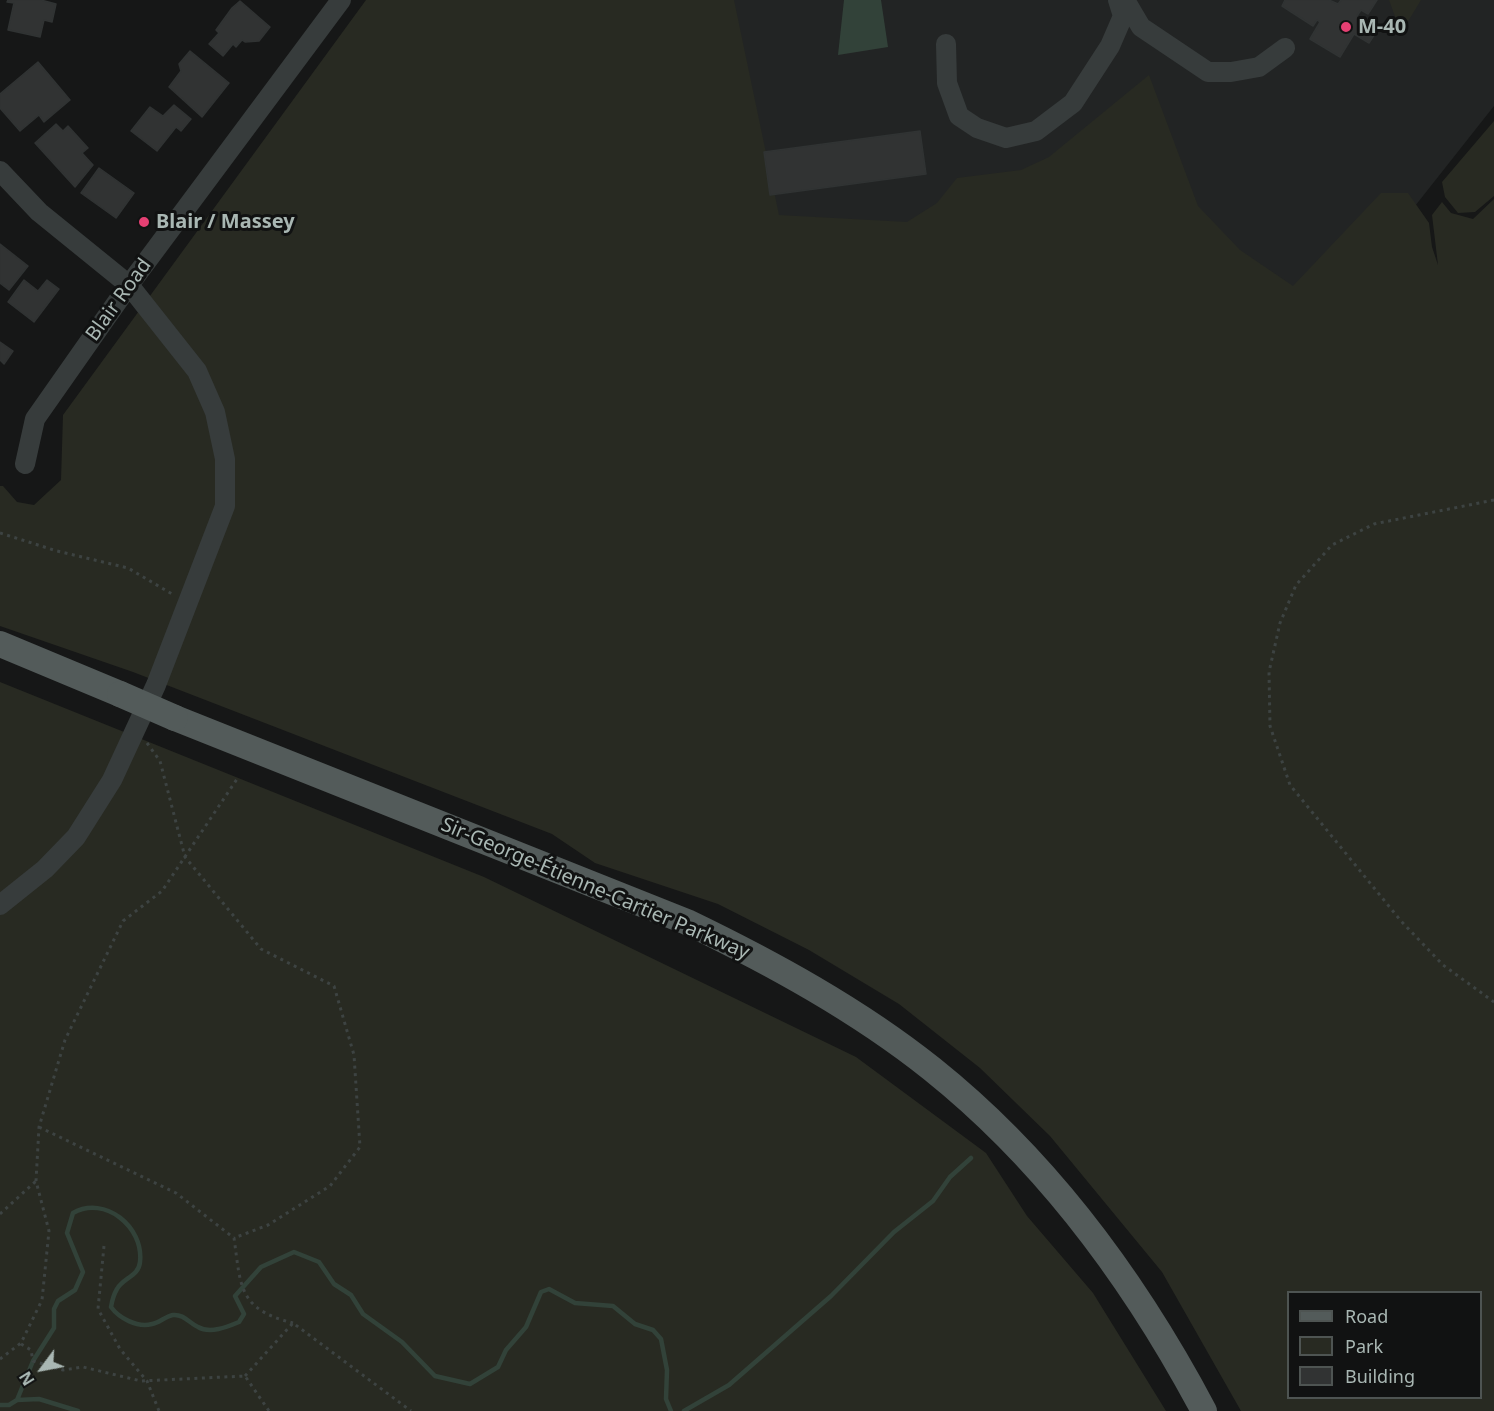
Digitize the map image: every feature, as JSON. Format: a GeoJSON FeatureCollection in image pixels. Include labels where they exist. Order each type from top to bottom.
{"type":"FeatureCollection","features":[{"type":"Feature","properties":{"kind":"main road","name":"Sir-George-Étienne-Cartier Parkway"},"geometry":{"type":"LineString","coordinates":[[0,644],[176,718],[687,922],[758,956],[890,1039],[932,1069],[973,1106],[1055,1188],[1096,1240],[1151,1318],[1204,1411]]}},
{"type":"Feature","properties":{"kind":"street","name":"Blair Road"},"geometry":{"type":"LineString","coordinates":[[25,464],[35,419],[129,285],[341,0]]}},
{"type":"Feature","properties":{"kind":"street"},"geometry":{"type":"LineString","coordinates":[[946,44],[947,83],[959,116],[977,128],[1006,138],[1036,131],[1073,103],[1110,46],[1123,16],[1118,0]]}},
{"type":"Feature","properties":{"kind":"street"},"geometry":{"type":"LineString","coordinates":[[1125,0],[1141,27],[1208,72],[1231,72],[1259,67],[1285,48]]}},
{"type":"Feature","properties":{"kind":"street"},"geometry":{"type":"LineString","coordinates":[[0,171],[39,212],[129,285],[197,372],[215,412],[225,459],[225,506],[137,728],[112,780],[76,837],[45,869],[0,905]]}},
{"type":"Feature","properties":{"kind":"path"},"geometry":{"type":"LineString","coordinates":[[1494,501],[1374,524],[1332,545],[1296,585],[1280,623],[1269,672],[1270,726],[1290,784],[1401,921],[1443,965],[1494,1002]]}},
{"type":"Feature","properties":{"kind":"path"},"geometry":{"type":"LineString","coordinates":[[0,532],[57,551],[128,568],[188,604]]}},
{"type":"Feature","properties":{"kind":"path"},"geometry":{"type":"LineString","coordinates":[[137,728],[160,760],[185,857],[261,949],[334,986],[354,1055],[360,1147],[330,1186],[268,1225],[234,1238]]}},
{"type":"Feature","properties":{"kind":"path"},"geometry":{"type":"LineString","coordinates":[[0,1359],[21,1343],[42,1300],[49,1231],[36,1181],[39,1127],[65,1040],[123,921],[162,891],[237,779]]}},
{"type":"Feature","properties":{"kind":"path"},"geometry":{"type":"LineString","coordinates":[[39,1127],[176,1193],[234,1238],[241,1290],[266,1316],[293,1323],[411,1411]]}},
{"type":"Feature","properties":{"kind":"path"},"geometry":{"type":"LineString","coordinates":[[0,1214],[36,1181]]}},
{"type":"Feature","properties":{"kind":"path"},"geometry":{"type":"LineString","coordinates":[[104,1246],[98,1309],[120,1349],[147,1381],[159,1411]]}},
{"type":"Feature","properties":{"kind":"path"},"geometry":{"type":"LineString","coordinates":[[21,1343],[31,1350],[33,1361],[63,1370],[83,1367],[147,1381],[245,1376],[293,1323]]}},
{"type":"Feature","properties":{"kind":"path"},"geometry":{"type":"LineString","coordinates":[[245,1376],[268,1411]]}},
{"type":"Feature","properties":{"kind":"shaded area"},"geometry":{"type":"Polygon","coordinates":[[[382,0],[1494,0],[1494,106],[969,771],[382,0]]]}},
{"type":"Feature","properties":{"kind":"shaded area"},"geometry":{"type":"Polygon","coordinates":[[[844,0],[881,0],[888,47],[838,55],[844,0]]]}},
{"type":"Feature","properties":{"kind":"green space"},"geometry":{"type":"Polygon","coordinates":[[[366,0],[734,0],[779,215],[907,222],[937,203],[957,178],[1021,170],[1049,157],[1149,75],[1198,206],[1240,250],[1293,286],[1381,193],[1408,193],[1429,223],[1432,247],[1438,265],[1432,215],[1442,202],[1451,213],[1473,219],[1494,199],[1494,1411],[1241,1411],[1162,1272],[1050,1136],[980,1068],[899,1004],[809,950],[718,904],[595,863],[552,834],[133,672],[0,626],[0,486],[3,486],[17,502],[34,505],[61,480],[63,415],[366,0]]]}},
{"type":"Feature","properties":{"kind":"green space"},"geometry":{"type":"Polygon","coordinates":[[[1389,0],[1421,0],[1401,33],[1389,0]]]}},
{"type":"Feature","properties":{"kind":"green space"},"geometry":{"type":"Polygon","coordinates":[[[1494,121],[1494,196],[1475,212],[1458,213],[1445,197],[1442,182],[1494,121]]]}},
{"type":"Feature","properties":{"kind":"green space"},"geometry":{"type":"Polygon","coordinates":[[[0,682],[484,877],[856,1057],[986,1153],[1027,1216],[1093,1293],[1166,1411],[0,1411],[0,682]]]}},
{"type":"Feature","properties":{"kind":"building"},"geometry":{"type":"Polygon","coordinates":[[[8,0],[41,0],[56,4],[52,22],[44,20],[40,37],[8,30],[14,3],[7,2],[8,0]]]}},
{"type":"Feature","properties":{"kind":"building","name":"M-40"},"geometry":{"type":"Polygon","coordinates":[[[1285,0],[1329,0],[1338,4],[1341,0],[1377,0],[1368,14],[1361,10],[1357,16],[1378,29],[1369,43],[1354,34],[1340,57],[1310,39],[1320,22],[1317,20],[1313,26],[1282,6],[1285,0]]]}},
{"type":"Feature","properties":{"kind":"building"},"geometry":{"type":"Polygon","coordinates":[[[240,1],[270,27],[259,41],[245,42],[242,40],[236,47],[233,44],[223,56],[209,44],[219,33],[216,30],[240,1]]]}},
{"type":"Feature","properties":{"kind":"building"},"geometry":{"type":"Polygon","coordinates":[[[190,51],[229,83],[202,117],[169,87],[181,71],[179,64],[190,51]]]}},
{"type":"Feature","properties":{"kind":"building"},"geometry":{"type":"Polygon","coordinates":[[[38,62],[70,100],[44,122],[39,115],[20,131],[0,108],[0,94],[38,62]]]}},
{"type":"Feature","properties":{"kind":"building"},"geometry":{"type":"Polygon","coordinates":[[[174,105],[191,119],[181,131],[176,127],[157,151],[131,131],[150,107],[163,116],[174,105]]]}},
{"type":"Feature","properties":{"kind":"building"},"geometry":{"type":"Polygon","coordinates":[[[56,124],[63,131],[68,126],[88,148],[82,153],[93,165],[75,187],[35,143],[56,124]]]}},
{"type":"Feature","properties":{"kind":"building"},"geometry":{"type":"Polygon","coordinates":[[[920,131],[926,174],[770,195],[764,152],[920,131]]]}},
{"type":"Feature","properties":{"kind":"building"},"geometry":{"type":"Polygon","coordinates":[[[99,168],[134,193],[116,218],[81,193],[99,168]]]}},
{"type":"Feature","properties":{"kind":"building"},"geometry":{"type":"Polygon","coordinates":[[[0,244],[28,266],[9,290],[0,283],[0,244]]]}},
{"type":"Feature","properties":{"kind":"building"},"geometry":{"type":"Polygon","coordinates":[[[24,280],[38,291],[47,280],[59,289],[34,322],[8,302],[24,280]]]}},
{"type":"Feature","properties":{"kind":"building"},"geometry":{"type":"Polygon","coordinates":[[[0,342],[13,351],[4,364],[0,360],[0,342]]]}},
{"type":"Feature","properties":{"kind":"waterway"},"geometry":{"type":"LineString","coordinates":[[684,1411],[729,1385],[831,1296],[894,1232],[933,1201],[950,1177],[971,1158]]}},
{"type":"Feature","properties":{"kind":"waterway"},"geometry":{"type":"LineString","coordinates":[[0,1405],[9,1405],[17,1400],[33,1361],[54,1328],[54,1309],[58,1301],[75,1290],[83,1272],[67,1233],[73,1213],[98,1208],[109,1211],[120,1218],[136,1237],[140,1249],[139,1267],[117,1289],[111,1307],[119,1315],[140,1325],[152,1324],[173,1315],[180,1316],[208,1330],[239,1322],[244,1314],[235,1296],[261,1267],[294,1252],[319,1262],[334,1284],[351,1295],[363,1314],[402,1342],[435,1376],[470,1384],[498,1367],[506,1350],[526,1327],[541,1292],[549,1289],[575,1303],[613,1306],[635,1324],[653,1330],[661,1339],[667,1370],[666,1399],[671,1411]]}},
{"type":"Feature","properties":{"kind":"waterway"},"geometry":{"type":"LineString","coordinates":[[17,1400],[39,1399],[78,1411]]}},
{"type":"Feature","properties":{"kind":"place","name":"M-40"},"geometry":{"type":"Point","coordinates":[1346,27]}},
{"type":"Feature","properties":{"kind":"place","name":"Blair / Massey"},"geometry":{"type":"Point","coordinates":[144,222]}}]}
